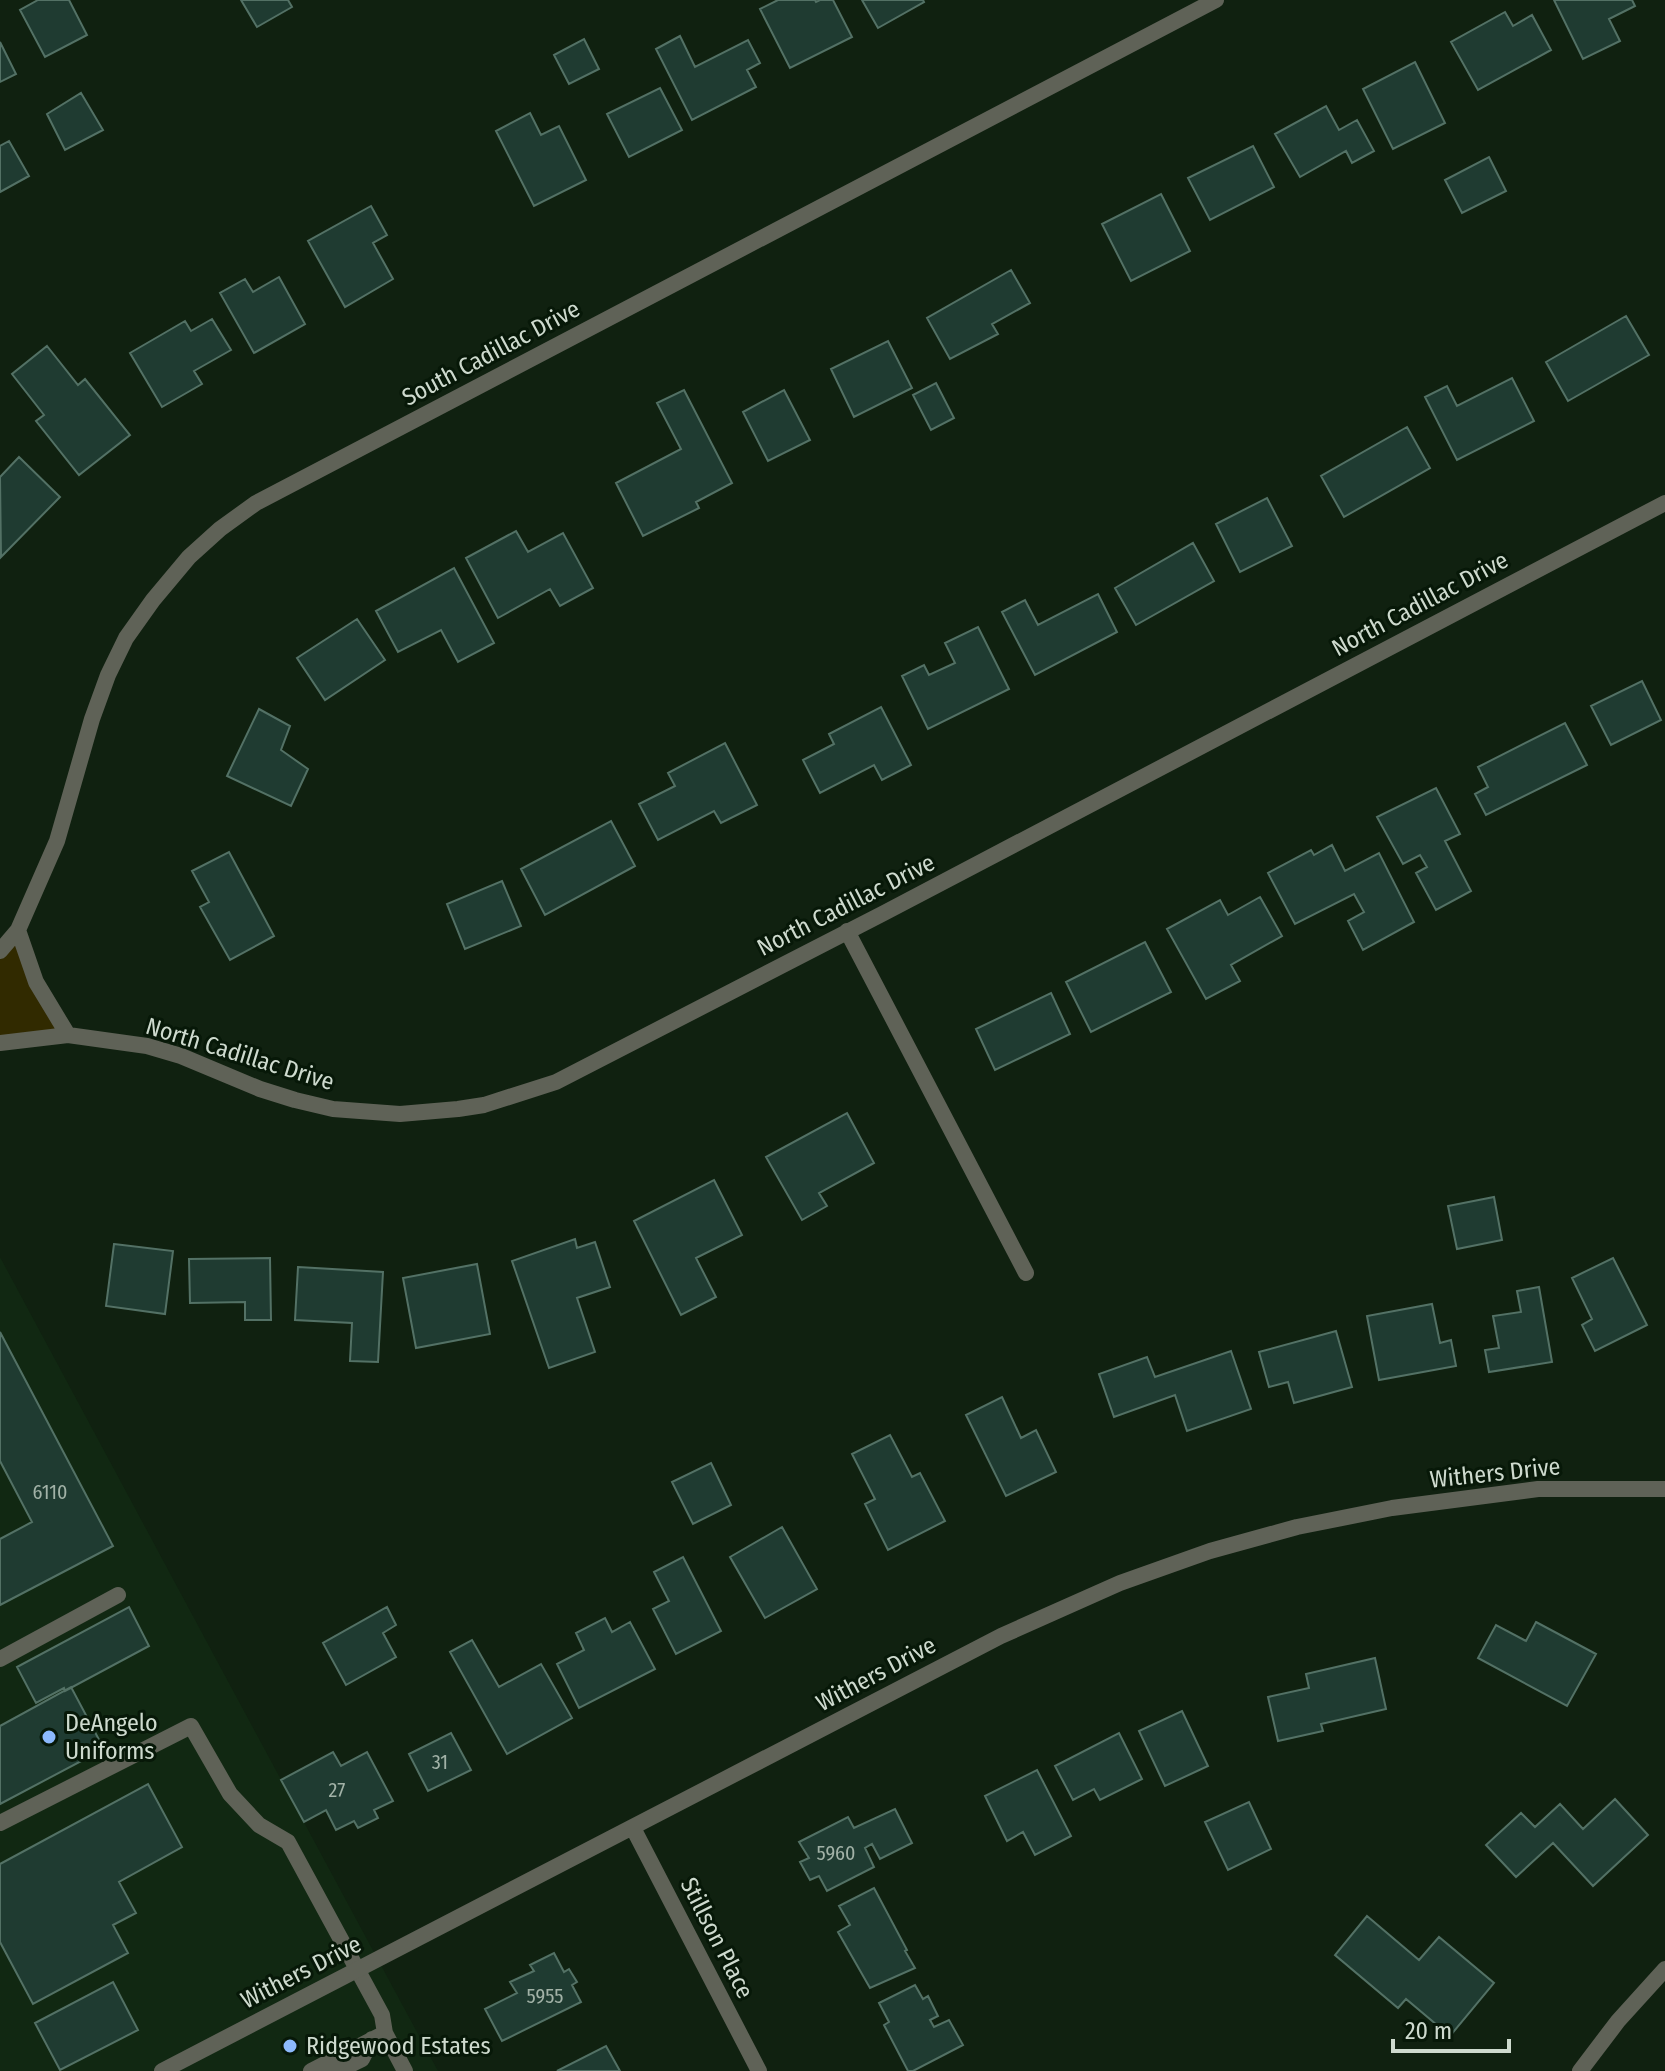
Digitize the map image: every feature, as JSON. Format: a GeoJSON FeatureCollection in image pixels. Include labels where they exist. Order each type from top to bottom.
{"type":"FeatureCollection","features":[{"type":"Feature","properties":{"kind":"street","name":"South Cadillac Drive"},"geometry":{"type":"LineString","coordinates":[[0,951],[18,930],[57,841],[92,719],[126,638],[180,568],[220,529],[256,503],[1216,0]]}},
{"type":"Feature","properties":{"kind":"street","name":"North Cadillac Drive"},"geometry":{"type":"LineString","coordinates":[[0,1043],[68,1035],[147,1046],[295,1100],[333,1109],[400,1114],[484,1105],[556,1082],[1665,503]]}},
{"type":"Feature","properties":{"kind":"street"},"geometry":{"type":"LineString","coordinates":[[18,930],[36,982],[68,1035]]}},
{"type":"Feature","properties":{"kind":"street"},"geometry":{"type":"LineString","coordinates":[[847,931],[1026,1273]]}},
{"type":"Feature","properties":{"kind":"street","name":"Withers Drive"},"geometry":{"type":"LineString","coordinates":[[162,2071],[1001,1636],[1120,1583],[1210,1551],[1297,1527],[1392,1508],[1538,1489],[1665,1489]]}},
{"type":"Feature","properties":{"kind":"street"},"geometry":{"type":"LineString","coordinates":[[0,1659],[118,1595]]}},
{"type":"Feature","properties":{"kind":"street"},"geometry":{"type":"LineString","coordinates":[[0,1823],[191,1726],[230,1794],[259,1825],[288,1842],[382,2015],[378,2036],[362,2059],[338,2071]]}},
{"type":"Feature","properties":{"kind":"street","name":"Stillson Place"},"geometry":{"type":"LineString","coordinates":[[633,1828],[759,2071]]}},
{"type":"Feature","properties":{"kind":"street"},"geometry":{"type":"LineString","coordinates":[[1580,2071],[1618,2021],[1665,1969]]}},
{"type":"Feature","properties":{"kind":"street"},"geometry":{"type":"LineString","coordinates":[[311,2071],[378,2036]]}},
{"type":"Feature","properties":{"kind":"street"},"geometry":{"type":"LineString","coordinates":[[378,2036],[405,2071]]}},
{"type":"Feature","properties":{"kind":"shaded area"},"geometry":{"type":"Polygon","coordinates":[[[18,930],[68,1035],[0,1043],[0,951],[18,930]]]}},
{"type":"Feature","properties":{"kind":"shaded area"},"geometry":{"type":"Polygon","coordinates":[[[0,1257],[223,1672],[438,2071],[0,2071],[0,1257]]]}},
{"type":"Feature","properties":{"kind":"building"},"geometry":{"type":"Polygon","coordinates":[[[38,0],[69,0],[87,35],[45,57],[20,10],[38,0]]]}},
{"type":"Feature","properties":{"kind":"building"},"geometry":{"type":"Polygon","coordinates":[[[241,0],[288,0],[292,7],[257,27],[241,0]]]}},
{"type":"Feature","properties":{"kind":"building"},"geometry":{"type":"Polygon","coordinates":[[[778,0],[833,0],[852,37],[790,68],[760,9],[778,0]]]}},
{"type":"Feature","properties":{"kind":"building"},"geometry":{"type":"Polygon","coordinates":[[[862,0],[923,0],[924,2],[878,28],[862,0]]]}},
{"type":"Feature","properties":{"kind":"building"},"geometry":{"type":"Polygon","coordinates":[[[1554,0],[1632,0],[1635,6],[1609,19],[1620,41],[1583,59],[1554,0]]]}},
{"type":"Feature","properties":{"kind":"building"},"geometry":{"type":"Polygon","coordinates":[[[1505,12],[1513,26],[1532,15],[1551,50],[1478,90],[1451,42],[1505,12]]]}},
{"type":"Feature","properties":{"kind":"building"},"geometry":{"type":"Polygon","coordinates":[[[680,36],[695,67],[748,40],[760,63],[747,70],[756,87],[692,120],[656,49],[680,36]]]}},
{"type":"Feature","properties":{"kind":"building"},"geometry":{"type":"Polygon","coordinates":[[[584,39],[599,69],[569,84],[554,55],[584,39]]]}},
{"type":"Feature","properties":{"kind":"building"},"geometry":{"type":"Polygon","coordinates":[[[0,42],[16,74],[0,82],[0,42]]]}},
{"type":"Feature","properties":{"kind":"building"},"geometry":{"type":"Polygon","coordinates":[[[1415,62],[1445,123],[1393,149],[1363,89],[1415,62]]]}},
{"type":"Feature","properties":{"kind":"building"},"geometry":{"type":"Polygon","coordinates":[[[660,88],[682,130],[629,157],[607,114],[660,88]]]}},
{"type":"Feature","properties":{"kind":"building"},"geometry":{"type":"Polygon","coordinates":[[[81,93],[103,130],[65,150],[47,114],[81,93]]]}},
{"type":"Feature","properties":{"kind":"building"},"geometry":{"type":"Polygon","coordinates":[[[1326,106],[1339,130],[1357,120],[1374,151],[1352,163],[1346,151],[1300,177],[1275,134],[1326,106]]]}},
{"type":"Feature","properties":{"kind":"building"},"geometry":{"type":"Polygon","coordinates":[[[530,113],[541,135],[559,126],[586,180],[534,206],[496,131],[530,113]]]}},
{"type":"Feature","properties":{"kind":"building"},"geometry":{"type":"Polygon","coordinates":[[[9,141],[29,176],[0,192],[0,146],[9,141]]]}},
{"type":"Feature","properties":{"kind":"building"},"geometry":{"type":"Polygon","coordinates":[[[1253,146],[1274,187],[1210,220],[1188,178],[1253,146]]]}},
{"type":"Feature","properties":{"kind":"building"},"geometry":{"type":"Polygon","coordinates":[[[1489,157],[1506,191],[1462,213],[1445,180],[1489,157]]]}},
{"type":"Feature","properties":{"kind":"building"},"geometry":{"type":"Polygon","coordinates":[[[1161,194],[1190,251],[1131,281],[1102,224],[1161,194]]]}},
{"type":"Feature","properties":{"kind":"building"},"geometry":{"type":"Polygon","coordinates":[[[371,206],[387,235],[373,243],[393,279],[345,307],[308,241],[371,206]]]}},
{"type":"Feature","properties":{"kind":"building"},"geometry":{"type":"Polygon","coordinates":[[[1011,270],[1030,303],[992,324],[998,334],[950,359],[927,318],[1011,270]]]}},
{"type":"Feature","properties":{"kind":"building"},"geometry":{"type":"Polygon","coordinates":[[[279,277],[305,324],[254,353],[220,293],[245,279],[253,292],[279,277]]]}},
{"type":"Feature","properties":{"kind":"building"},"geometry":{"type":"Polygon","coordinates":[[[1626,316],[1649,355],[1568,401],[1546,362],[1626,316]]]}},
{"type":"Feature","properties":{"kind":"building"},"geometry":{"type":"Polygon","coordinates":[[[212,319],[231,350],[194,371],[202,384],[162,407],[130,353],[185,321],[191,331],[212,319]]]}},
{"type":"Feature","properties":{"kind":"building"},"geometry":{"type":"Polygon","coordinates":[[[888,341],[912,388],[854,417],[831,369],[888,341]]]}},
{"type":"Feature","properties":{"kind":"building"},"geometry":{"type":"Polygon","coordinates":[[[47,346],[78,385],[85,379],[130,435],[79,475],[36,421],[44,415],[12,374],[47,346]]]}},
{"type":"Feature","properties":{"kind":"building"},"geometry":{"type":"Polygon","coordinates":[[[1512,378],[1534,421],[1457,460],[1425,397],[1447,386],[1457,406],[1512,378]]]}},
{"type":"Feature","properties":{"kind":"building"},"geometry":{"type":"Polygon","coordinates":[[[936,383],[954,418],[931,430],[913,395],[936,383]]]}},
{"type":"Feature","properties":{"kind":"building"},"geometry":{"type":"Polygon","coordinates":[[[684,390],[732,483],[696,502],[699,508],[643,536],[616,483],[681,449],[657,403],[684,390]]]}},
{"type":"Feature","properties":{"kind":"building"},"geometry":{"type":"Polygon","coordinates":[[[784,390],[810,440],[768,461],[743,412],[784,390]]]}},
{"type":"Feature","properties":{"kind":"building"},"geometry":{"type":"Polygon","coordinates":[[[1407,427],[1430,468],[1344,517],[1321,476],[1407,427]]]}},
{"type":"Feature","properties":{"kind":"building"},"geometry":{"type":"Polygon","coordinates":[[[19,457],[60,497],[1,557],[0,477],[19,457]]]}},
{"type":"Feature","properties":{"kind":"building"},"geometry":{"type":"Polygon","coordinates":[[[1267,498],[1292,546],[1240,572],[1216,524],[1267,498]]]}},
{"type":"Feature","properties":{"kind":"building"},"geometry":{"type":"Polygon","coordinates":[[[516,531],[528,552],[563,533],[593,588],[560,606],[550,589],[498,618],[466,558],[516,531]]]}},
{"type":"Feature","properties":{"kind":"building"},"geometry":{"type":"Polygon","coordinates":[[[1193,543],[1214,581],[1136,625],[1115,588],[1193,543]]]}},
{"type":"Feature","properties":{"kind":"building"},"geometry":{"type":"Polygon","coordinates":[[[454,568],[494,643],[458,662],[441,630],[398,652],[376,611],[454,568]]]}},
{"type":"Feature","properties":{"kind":"building"},"geometry":{"type":"Polygon","coordinates":[[[1098,594],[1117,632],[1035,675],[1002,612],[1025,600],[1038,625],[1098,594]]]}},
{"type":"Feature","properties":{"kind":"building"},"geometry":{"type":"Polygon","coordinates":[[[357,619],[385,660],[325,700],[297,658],[357,619]]]}},
{"type":"Feature","properties":{"kind":"building"},"geometry":{"type":"Polygon","coordinates":[[[978,627],[1009,689],[928,729],[902,676],[924,665],[929,675],[955,663],[945,643],[978,627]]]}},
{"type":"Feature","properties":{"kind":"building"},"geometry":{"type":"Polygon","coordinates":[[[1642,681],[1661,720],[1611,745],[1591,706],[1642,681]]]}},
{"type":"Feature","properties":{"kind":"building"},"geometry":{"type":"Polygon","coordinates":[[[881,707],[911,765],[882,780],[874,765],[820,793],[803,760],[834,744],[829,734],[881,707]]]}},
{"type":"Feature","properties":{"kind":"building"},"geometry":{"type":"Polygon","coordinates":[[[259,709],[290,726],[281,750],[308,769],[291,806],[227,776],[259,709]]]}},
{"type":"Feature","properties":{"kind":"building"},"geometry":{"type":"Polygon","coordinates":[[[1565,723],[1587,765],[1486,815],[1475,794],[1488,787],[1478,767],[1565,723]]]}},
{"type":"Feature","properties":{"kind":"building"},"geometry":{"type":"Polygon","coordinates":[[[725,743],[757,805],[721,823],[714,811],[658,840],[639,804],[675,786],[668,773],[725,743]]]}},
{"type":"Feature","properties":{"kind":"building"},"geometry":{"type":"Polygon","coordinates":[[[1436,788],[1460,834],[1445,841],[1471,891],[1436,910],[1416,873],[1427,867],[1420,855],[1403,864],[1377,817],[1436,788]]]}},
{"type":"Feature","properties":{"kind":"building"},"geometry":{"type":"Polygon","coordinates":[[[611,821],[635,866],[545,915],[521,869],[611,821]]]}},
{"type":"Feature","properties":{"kind":"building"},"geometry":{"type":"Polygon","coordinates":[[[1332,845],[1345,871],[1379,853],[1414,922],[1363,950],[1348,921],[1364,912],[1354,894],[1295,924],[1268,873],[1311,850],[1314,855],[1332,845]]]}},
{"type":"Feature","properties":{"kind":"building"},"geometry":{"type":"Polygon","coordinates":[[[229,852],[274,936],[230,960],[200,907],[209,902],[192,871],[229,852]]]}},
{"type":"Feature","properties":{"kind":"building"},"geometry":{"type":"Polygon","coordinates":[[[502,881],[521,926],[465,949],[447,904],[502,881]]]}},
{"type":"Feature","properties":{"kind":"building"},"geometry":{"type":"Polygon","coordinates":[[[1260,897],[1282,936],[1231,965],[1240,981],[1206,999],[1167,929],[1220,900],[1228,915],[1260,897]]]}},
{"type":"Feature","properties":{"kind":"building"},"geometry":{"type":"Polygon","coordinates":[[[1145,942],[1171,992],[1091,1032],[1066,982],[1145,942]]]}},
{"type":"Feature","properties":{"kind":"building"},"geometry":{"type":"Polygon","coordinates":[[[1051,993],[1070,1034],[995,1070],[976,1029],[1051,993]]]}},
{"type":"Feature","properties":{"kind":"building"},"geometry":{"type":"Polygon","coordinates":[[[847,1113],[874,1163],[819,1193],[827,1206],[802,1220],[766,1157],[847,1113]]]}},
{"type":"Feature","properties":{"kind":"building"},"geometry":{"type":"Polygon","coordinates":[[[714,1180],[742,1235],[696,1258],[716,1297],[681,1315],[634,1221],[714,1180]]]}},
{"type":"Feature","properties":{"kind":"building"},"geometry":{"type":"Polygon","coordinates":[[[1494,1197],[1502,1240],[1457,1249],[1448,1206],[1494,1197]]]}},
{"type":"Feature","properties":{"kind":"building"},"geometry":{"type":"Polygon","coordinates":[[[575,1239],[577,1248],[595,1242],[610,1287],[577,1298],[595,1352],[549,1368],[512,1261],[575,1239]]]}},
{"type":"Feature","properties":{"kind":"building"},"geometry":{"type":"Polygon","coordinates":[[[114,1244],[173,1251],[165,1314],[106,1306],[114,1244]]]}},
{"type":"Feature","properties":{"kind":"building"},"geometry":{"type":"Polygon","coordinates":[[[270,1258],[271,1320],[245,1320],[245,1302],[190,1303],[189,1259],[270,1258]]]}},
{"type":"Feature","properties":{"kind":"building"},"geometry":{"type":"Polygon","coordinates":[[[1613,1258],[1647,1325],[1595,1351],[1582,1325],[1592,1319],[1572,1278],[1613,1258]]]}},
{"type":"Feature","properties":{"kind":"building"},"geometry":{"type":"Polygon","coordinates":[[[477,1264],[490,1334],[416,1348],[403,1278],[477,1264]]]}},
{"type":"Feature","properties":{"kind":"building"},"geometry":{"type":"Polygon","coordinates":[[[298,1267],[383,1272],[378,1362],[350,1361],[352,1323],[295,1320],[298,1267]]]}},
{"type":"Feature","properties":{"kind":"building"},"geometry":{"type":"Polygon","coordinates":[[[1539,1287],[1552,1362],[1489,1372],[1485,1350],[1499,1348],[1493,1316],[1521,1312],[1517,1291],[1539,1287]]]}},
{"type":"Feature","properties":{"kind":"building"},"geometry":{"type":"Polygon","coordinates":[[[1432,1304],[1440,1343],[1451,1340],[1456,1366],[1379,1380],[1367,1316],[1432,1304]]]}},
{"type":"Feature","properties":{"kind":"building"},"geometry":{"type":"Polygon","coordinates":[[[1336,1331],[1352,1387],[1294,1403],[1288,1382],[1269,1387],[1259,1352],[1336,1331]]]}},
{"type":"Feature","properties":{"kind":"building"},"geometry":{"type":"Polygon","coordinates":[[[0,1332],[113,1546],[0,1605],[0,1539],[32,1522],[0,1461],[0,1332]]]}},
{"type":"Feature","properties":{"kind":"building"},"geometry":{"type":"Polygon","coordinates":[[[1231,1351],[1251,1409],[1187,1431],[1175,1395],[1114,1417],[1099,1374],[1147,1357],[1155,1377],[1231,1351]]]}},
{"type":"Feature","properties":{"kind":"building"},"geometry":{"type":"Polygon","coordinates":[[[1002,1397],[1021,1438],[1036,1430],[1056,1472],[1006,1496],[966,1415],[1002,1397]]]}},
{"type":"Feature","properties":{"kind":"building"},"geometry":{"type":"Polygon","coordinates":[[[890,1435],[912,1477],[920,1473],[945,1521],[888,1550],[865,1504],[875,1499],[852,1454],[890,1435]]]}},
{"type":"Feature","properties":{"kind":"building"},"geometry":{"type":"Polygon","coordinates":[[[711,1463],[731,1505],[693,1524],[672,1482],[711,1463]]]}},
{"type":"Feature","properties":{"kind":"building"},"geometry":{"type":"Polygon","coordinates":[[[782,1527],[817,1589],[765,1618],[730,1557],[782,1527]]]}},
{"type":"Feature","properties":{"kind":"building"},"geometry":{"type":"Polygon","coordinates":[[[683,1557],[721,1631],[676,1654],[653,1609],[669,1601],[654,1572],[683,1557]]]}},
{"type":"Feature","properties":{"kind":"building"},"geometry":{"type":"Polygon","coordinates":[[[129,1607],[149,1646],[36,1703],[17,1667],[129,1607]]]}},
{"type":"Feature","properties":{"kind":"building"},"geometry":{"type":"Polygon","coordinates":[[[387,1607],[396,1625],[383,1633],[396,1657],[346,1685],[323,1643],[387,1607]]]}},
{"type":"Feature","properties":{"kind":"building"},"geometry":{"type":"Polygon","coordinates":[[[605,1618],[612,1632],[630,1622],[655,1669],[579,1708],[557,1664],[584,1650],[576,1633],[605,1618]]]}},
{"type":"Feature","properties":{"kind":"building"},"geometry":{"type":"Polygon","coordinates":[[[1536,1622],[1596,1654],[1567,1706],[1478,1658],[1496,1625],[1526,1641],[1536,1622]]]}},
{"type":"Feature","properties":{"kind":"building"},"geometry":{"type":"Polygon","coordinates":[[[472,1640],[499,1687],[541,1664],[572,1718],[507,1754],[450,1652],[472,1640]]]}},
{"type":"Feature","properties":{"kind":"building"},"geometry":{"type":"Polygon","coordinates":[[[1375,1658],[1386,1709],[1321,1724],[1323,1731],[1278,1741],[1268,1697],[1309,1688],[1306,1674],[1375,1658]]]}},
{"type":"Feature","properties":{"kind":"building","name":"DeAngelo Uniforms"},"geometry":{"type":"Polygon","coordinates":[[[71,1687],[104,1749],[0,1804],[0,1726],[71,1687]]]}},
{"type":"Feature","properties":{"kind":"building"},"geometry":{"type":"Polygon","coordinates":[[[1182,1711],[1208,1766],[1165,1786],[1139,1731],[1182,1711]]]}},
{"type":"Feature","properties":{"kind":"building"},"geometry":{"type":"Polygon","coordinates":[[[451,1733],[471,1770],[428,1791],[409,1754],[451,1733]]]}},
{"type":"Feature","properties":{"kind":"building"},"geometry":{"type":"Polygon","coordinates":[[[1119,1733],[1142,1779],[1100,1800],[1094,1789],[1073,1800],[1055,1766],[1119,1733]]]}},
{"type":"Feature","properties":{"kind":"building"},"geometry":{"type":"Polygon","coordinates":[[[333,1752],[341,1766],[367,1752],[393,1801],[374,1810],[378,1818],[358,1828],[354,1821],[336,1830],[326,1810],[304,1822],[281,1780],[333,1752]]]}},
{"type":"Feature","properties":{"kind":"building"},"geometry":{"type":"Polygon","coordinates":[[[1037,1770],[1071,1836],[1035,1855],[1023,1832],[1007,1841],[985,1796],[1037,1770]]]}},
{"type":"Feature","properties":{"kind":"building"},"geometry":{"type":"Polygon","coordinates":[[[148,1784],[182,1847],[119,1882],[136,1913],[113,1925],[128,1953],[33,2004],[0,1942],[0,1864],[148,1784]]]}},
{"type":"Feature","properties":{"kind":"building"},"geometry":{"type":"Polygon","coordinates":[[[1615,1799],[1648,1835],[1593,1886],[1553,1843],[1516,1877],[1486,1845],[1521,1813],[1535,1827],[1560,1804],[1583,1829],[1615,1799]]]}},
{"type":"Feature","properties":{"kind":"building"},"geometry":{"type":"Polygon","coordinates":[[[1249,1802],[1271,1849],[1228,1870],[1205,1822],[1249,1802]]]}},
{"type":"Feature","properties":{"kind":"building"},"geometry":{"type":"Polygon","coordinates":[[[895,1809],[912,1843],[880,1859],[872,1844],[865,1848],[874,1867],[827,1891],[819,1876],[810,1880],[800,1862],[809,1858],[799,1842],[848,1817],[854,1828],[895,1809]]]}},
{"type":"Feature","properties":{"kind":"building"},"geometry":{"type":"Polygon","coordinates":[[[874,1888],[915,1968],[870,1988],[838,1932],[850,1925],[839,1906],[874,1888]]]}},
{"type":"Feature","properties":{"kind":"building"},"geometry":{"type":"Polygon","coordinates":[[[1367,1916],[1419,1960],[1439,1937],[1494,1983],[1450,2036],[1406,1999],[1398,2008],[1335,1955],[1367,1916]]]}},
{"type":"Feature","properties":{"kind":"building"},"geometry":{"type":"Polygon","coordinates":[[[554,1953],[564,1972],[569,1969],[577,1982],[572,1985],[581,2002],[502,2041],[485,2009],[517,1993],[510,1982],[534,1971],[530,1965],[554,1953]]]}},
{"type":"Feature","properties":{"kind":"building"},"geometry":{"type":"Polygon","coordinates":[[[113,1982],[138,2030],[60,2070],[35,2023],[113,1982]]]}},
{"type":"Feature","properties":{"kind":"building"},"geometry":{"type":"Polygon","coordinates":[[[915,1985],[923,1999],[928,1996],[938,2016],[930,2020],[934,2027],[949,2020],[963,2045],[908,2071],[884,2025],[889,2022],[879,2003],[915,1985]]]}},
{"type":"Feature","properties":{"kind":"building"},"geometry":{"type":"Polygon","coordinates":[[[606,2046],[620,2071],[557,2071],[606,2046]]]}},
{"type":"Feature","properties":{"kind":"place","name":"DeAngelo Uniforms"},"geometry":{"type":"Point","coordinates":[49,1737]}},
{"type":"Feature","properties":{"kind":"place","name":"Ridgewood Estates"},"geometry":{"type":"Point","coordinates":[290,2046]}}]}
